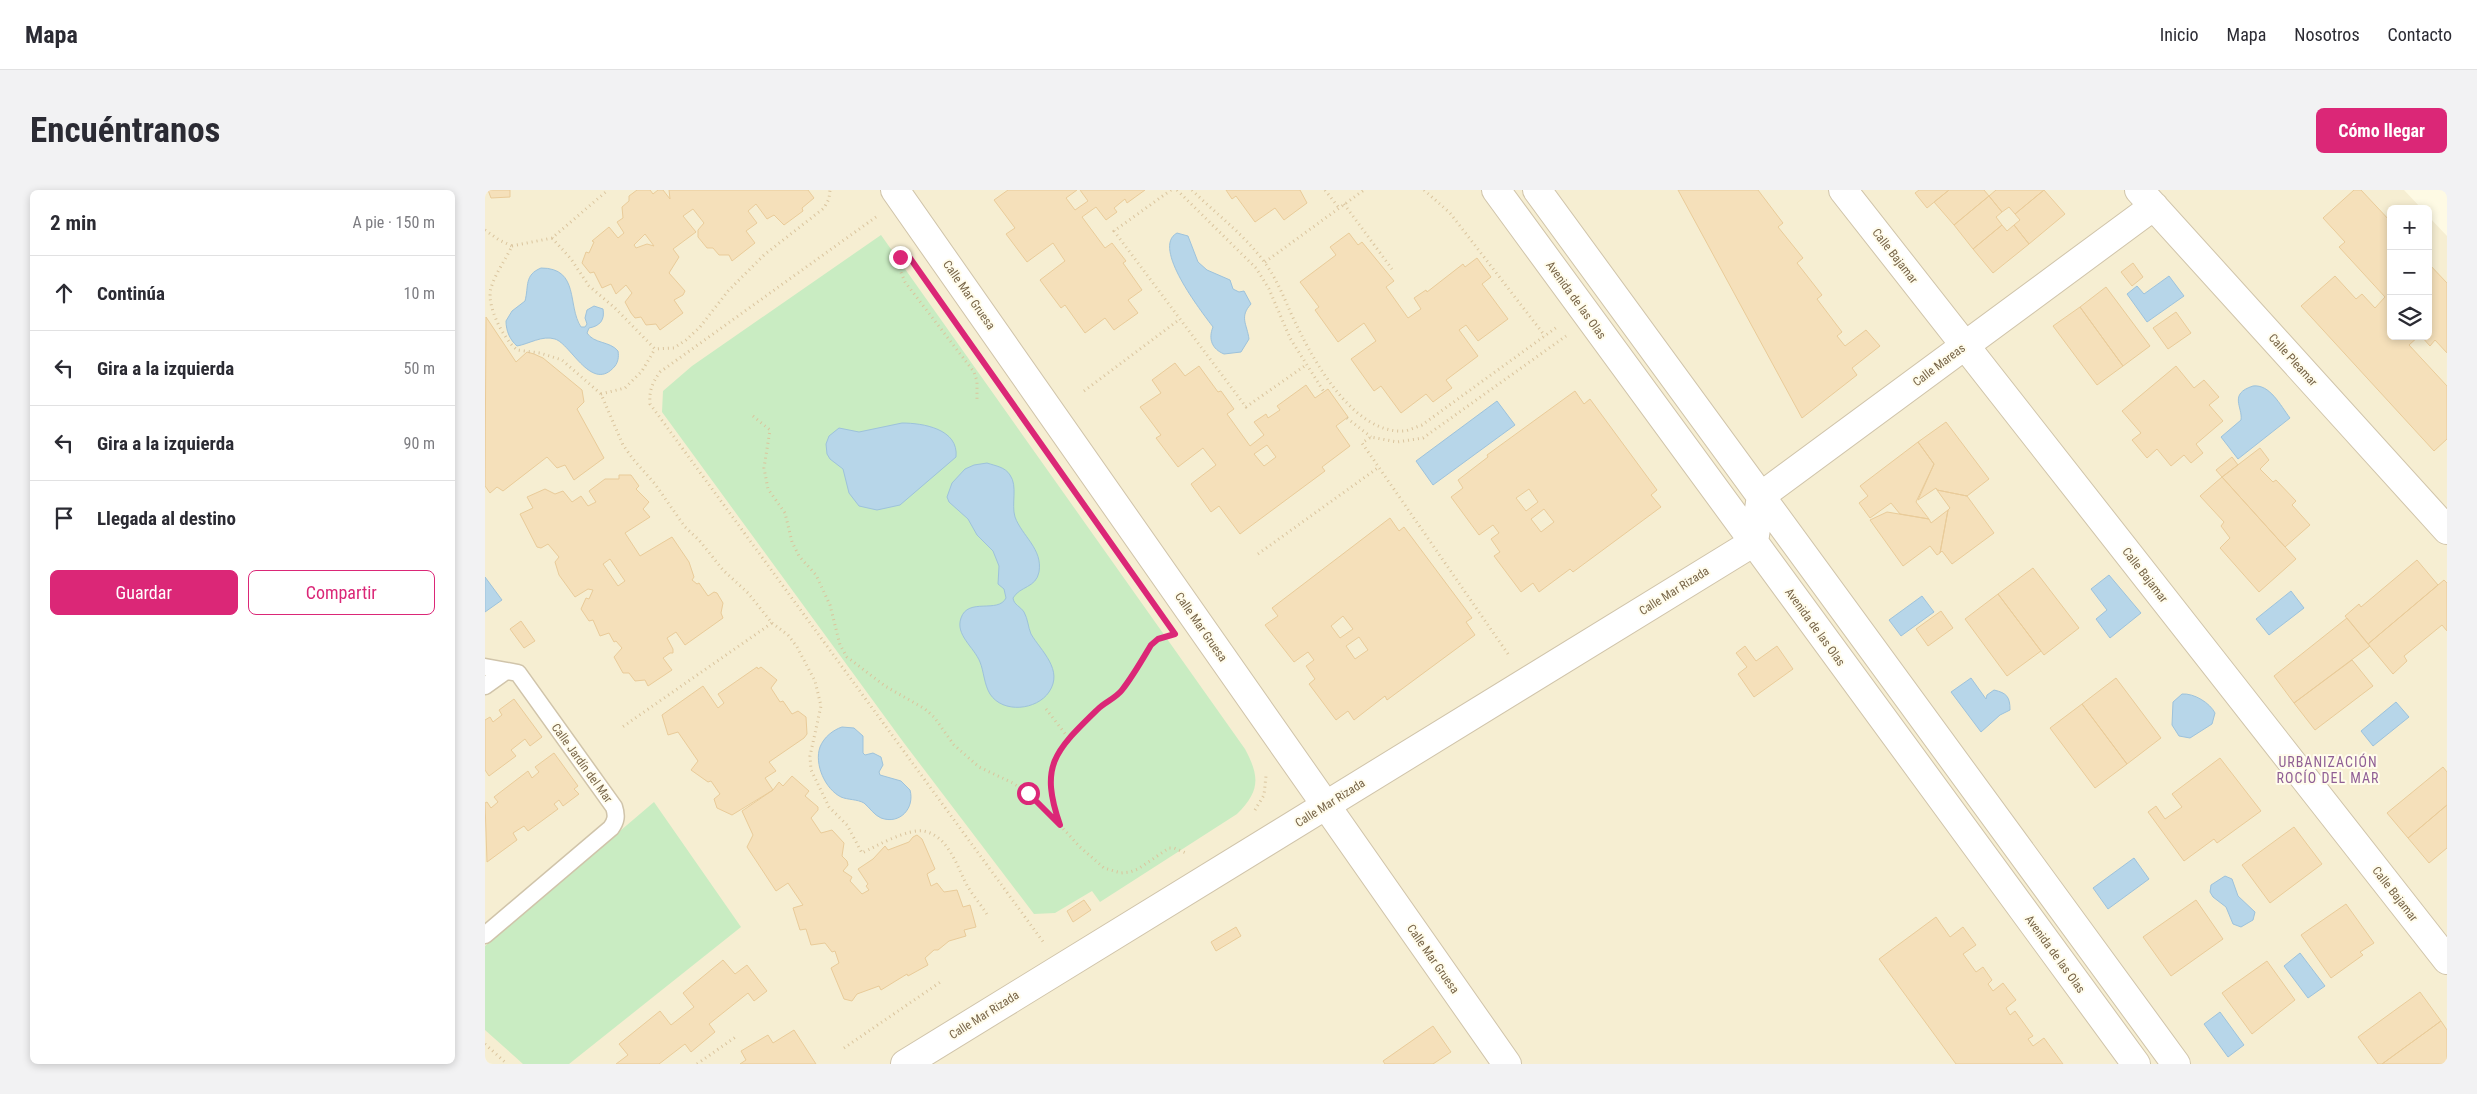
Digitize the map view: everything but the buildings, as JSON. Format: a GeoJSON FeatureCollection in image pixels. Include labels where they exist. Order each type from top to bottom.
{"type":"FeatureCollection","features":[{"type":"Feature","properties":{"kind":"street","name":"Calle Mar Gruesa"},"geometry":{"type":"LineString","coordinates":[[895,190],[1507,1064]]}},
{"type":"Feature","properties":{"kind":"street","name":"Avenida de las Olas"},"geometry":{"type":"LineString","coordinates":[[1496,190],[2136,1064]]}},
{"type":"Feature","properties":{"kind":"street"},"geometry":{"type":"LineString","coordinates":[[1537,190],[2176,1064]]}},
{"type":"Feature","properties":{"kind":"street","name":"Calle Bajamar"},"geometry":{"type":"LineString","coordinates":[[1843,190],[2447,960]]}},
{"type":"Feature","properties":{"kind":"street","name":"Calle Mareas"},"geometry":{"type":"LineString","coordinates":[[1761,496],[1965,345],[2146,198]]}},
{"type":"Feature","properties":{"kind":"street","name":"Calle Pleamar"},"geometry":{"type":"LineString","coordinates":[[2146,198],[2447,530]]}},
{"type":"Feature","properties":{"kind":"street"},"geometry":{"type":"LineString","coordinates":[[1754,542],[1761,496]]}},
{"type":"Feature","properties":{"kind":"street","name":"Calle Mar Rizada"},"geometry":{"type":"LineString","coordinates":[[905,1064],[1754,542]]}},
{"type":"Feature","properties":{"kind":"lane","name":"Calle Jardín del Mar"},"geometry":{"type":"LineString","coordinates":[[485,667],[517,673],[614,807],[616,814],[615,822],[611,828],[485,934]]}},
{"type":"Feature","properties":{"kind":"lane"},"geometry":{"type":"LineString","coordinates":[[485,686],[506,671]]}},
{"type":"Feature","properties":{"kind":"path"},"geometry":{"type":"LineString","coordinates":[[485,230],[499,240],[513,246],[552,238],[608,190]]}},
{"type":"Feature","properties":{"kind":"path"},"geometry":{"type":"LineString","coordinates":[[552,238],[571,259],[589,286],[615,308],[655,349],[674,348],[700,327],[728,291],[764,255],[824,208],[829,199],[830,190]]}},
{"type":"Feature","properties":{"kind":"path"},"geometry":{"type":"LineString","coordinates":[[1171,190],[1114,230],[1246,407],[1306,365]]}},
{"type":"Feature","properties":{"kind":"path"},"geometry":{"type":"LineString","coordinates":[[1177,190],[1256,268],[1269,289],[1290,338],[1324,392]]}},
{"type":"Feature","properties":{"kind":"path"},"geometry":{"type":"LineString","coordinates":[[1192,190],[1246,240],[1265,262],[1279,284],[1300,333],[1328,380],[1358,413],[1375,425],[1391,430],[1405,431],[1422,424],[1561,324]]}},
{"type":"Feature","properties":{"kind":"path"},"geometry":{"type":"LineString","coordinates":[[1325,190],[1339,208]]}},
{"type":"Feature","properties":{"kind":"path"},"geometry":{"type":"LineString","coordinates":[[1265,262],[1364,190]]}},
{"type":"Feature","properties":{"kind":"path"},"geometry":{"type":"LineString","coordinates":[[1425,190],[1450,213],[1545,336]]}},
{"type":"Feature","properties":{"kind":"path"},"geometry":{"type":"LineString","coordinates":[[1344,204],[1392,269]]}},
{"type":"Feature","properties":{"kind":"path"},"geometry":{"type":"LineString","coordinates":[[879,214],[661,372],[651,387],[650,404],[1046,946]]}},
{"type":"Feature","properties":{"kind":"path"},"geometry":{"type":"LineString","coordinates":[[513,246],[491,288],[491,298],[502,333],[517,350],[540,353],[562,360],[601,394],[623,445],[655,484],[685,528],[699,540],[723,570],[748,593],[772,623],[787,635],[797,647],[815,681],[821,706],[809,756],[811,770],[829,807],[847,825],[863,853],[906,834],[924,831],[937,838],[954,856],[968,886],[988,916]]}},
{"type":"Feature","properties":{"kind":"path"},"geometry":{"type":"LineString","coordinates":[[911,259],[905,251],[900,257],[899,265],[905,282],[974,372],[977,381],[977,399]]}},
{"type":"Feature","properties":{"kind":"path"},"geometry":{"type":"LineString","coordinates":[[1084,391],[1180,319]]}},
{"type":"Feature","properties":{"kind":"path"},"geometry":{"type":"LineString","coordinates":[[1347,418],[1371,437],[1397,442],[1423,438],[1569,334]]}},
{"type":"Feature","properties":{"kind":"path"},"geometry":{"type":"LineString","coordinates":[[601,394],[625,388],[642,371],[655,349]]}},
{"type":"Feature","properties":{"kind":"path"},"geometry":{"type":"LineString","coordinates":[[753,416],[770,430],[764,468],[768,489],[785,513],[792,542],[799,556],[816,575],[830,604],[840,645],[847,657],[885,686],[925,709],[934,717],[954,745],[973,761],[1028,793],[1093,860],[1113,871],[1130,872],[1139,869],[1169,848],[1180,850],[1190,856],[1182,860]]}},
{"type":"Feature","properties":{"kind":"path"},"geometry":{"type":"LineString","coordinates":[[1371,437],[1362,443],[1508,654]]}},
{"type":"Feature","properties":{"kind":"path"},"geometry":{"type":"LineString","coordinates":[[1258,554],[1379,468]]}},
{"type":"Feature","properties":{"kind":"path"},"geometry":{"type":"LineString","coordinates":[[621,728],[772,623]]}},
{"type":"Feature","properties":{"kind":"path"},"geometry":{"type":"LineString","coordinates":[[1060,825],[1051,800],[1050,774],[1060,751],[1099,708],[1121,691],[1151,645],[1158,639],[1175,634]]}},
{"type":"Feature","properties":{"kind":"path"},"geometry":{"type":"LineString","coordinates":[[1045,710],[1070,740]]}},
{"type":"Feature","properties":{"kind":"path"},"geometry":{"type":"LineString","coordinates":[[1252,814],[1264,795],[1267,782],[1266,768]]}},
{"type":"Feature","properties":{"kind":"path"},"geometry":{"type":"LineString","coordinates":[[844,1048],[942,981]]}},
{"type":"Feature","properties":{"kind":"path"},"geometry":{"type":"LineString","coordinates":[[697,1064],[737,1036]]}},
{"type":"Feature","properties":{"kind":"path"},"geometry":{"type":"LineString","coordinates":[[485,1044],[507,1064]]}},
{"type":"Feature","properties":{"kind":"shaded area"},"geometry":{"type":"Polygon","coordinates":[[[485,190],[2404,190],[2418,205],[2387,205],[2387,340],[2432,340],[2432,220],[2447,236],[2447,1064],[485,1064],[485,190]]]}},
{"type":"Feature","properties":{"kind":"green space"},"geometry":{"type":"Polygon","coordinates":[[[881,235],[1245,749],[1253,768],[1255,776],[1254,791],[1245,806],[1237,814],[1100,902],[1092,891],[1055,913],[1034,914],[904,743],[662,412],[663,391],[692,366],[881,235]]]}},
{"type":"Feature","properties":{"kind":"green space"},"geometry":{"type":"Polygon","coordinates":[[[654,802],[741,927],[569,1064],[523,1064],[485,1030],[485,946],[654,802]]]}},
{"type":"Feature","properties":{"kind":"water"},"geometry":{"type":"Polygon","coordinates":[[[1177,233],[1188,236],[1198,262],[1207,270],[1230,280],[1233,289],[1239,292],[1244,291],[1251,304],[1245,313],[1249,339],[1241,352],[1224,354],[1212,343],[1213,327],[1189,294],[1174,265],[1170,251],[1171,240],[1177,233]]]}},
{"type":"Feature","properties":{"kind":"water"},"geometry":{"type":"Polygon","coordinates":[[[541,268],[562,274],[567,281],[581,327],[585,327],[587,324],[585,318],[587,310],[594,306],[603,309],[601,322],[589,328],[587,333],[590,337],[618,351],[618,359],[615,366],[606,373],[598,374],[590,371],[555,339],[540,339],[517,346],[510,338],[506,321],[512,311],[525,301],[528,282],[532,274],[541,268]]]}},
{"type":"Feature","properties":{"kind":"water"},"geometry":{"type":"Polygon","coordinates":[[[2169,276],[2184,296],[2147,322],[2127,294],[2137,286],[2144,294],[2169,276]]]}},
{"type":"Feature","properties":{"kind":"water"},"geometry":{"type":"Polygon","coordinates":[[[2253,386],[2265,388],[2270,392],[2290,418],[2238,459],[2221,437],[2241,420],[2239,397],[2245,389],[2253,386]]]}},
{"type":"Feature","properties":{"kind":"water"},"geometry":{"type":"Polygon","coordinates":[[[1497,401],[1515,425],[1433,485],[1416,461],[1497,401]]]}},
{"type":"Feature","properties":{"kind":"water"},"geometry":{"type":"Polygon","coordinates":[[[902,423],[929,426],[946,434],[952,440],[956,457],[900,505],[877,510],[859,506],[849,493],[843,469],[830,459],[827,454],[826,444],[829,436],[839,428],[859,432],[902,423]]]}},
{"type":"Feature","properties":{"kind":"water"},"geometry":{"type":"Polygon","coordinates":[[[987,463],[1006,470],[1010,475],[1014,484],[1015,517],[1038,556],[1039,572],[1035,581],[1013,598],[1024,612],[1031,634],[1053,668],[1054,676],[1053,684],[1044,698],[1028,706],[1011,707],[1003,705],[990,694],[980,662],[961,630],[961,618],[970,608],[997,605],[1006,598],[1004,589],[998,584],[999,566],[993,551],[977,535],[968,519],[949,502],[947,497],[952,483],[965,469],[987,463]]]}},
{"type":"Feature","properties":{"kind":"water"},"geometry":{"type":"Polygon","coordinates":[[[2109,575],[2141,613],[2110,638],[2096,619],[2107,610],[2091,589],[2109,575]]]}},
{"type":"Feature","properties":{"kind":"water"},"geometry":{"type":"Polygon","coordinates":[[[485,577],[502,600],[485,612],[485,577]]]}},
{"type":"Feature","properties":{"kind":"water"},"geometry":{"type":"Polygon","coordinates":[[[2291,591],[2304,608],[2269,635],[2256,619],[2291,591]]]}},
{"type":"Feature","properties":{"kind":"water"},"geometry":{"type":"Polygon","coordinates":[[[1922,596],[1934,612],[1901,636],[1889,620],[1922,596]]]}},
{"type":"Feature","properties":{"kind":"water"},"geometry":{"type":"Polygon","coordinates":[[[1971,678],[1986,699],[1987,695],[1994,690],[2005,694],[2009,702],[2010,710],[2000,715],[1981,732],[1951,692],[1971,678]]]}},
{"type":"Feature","properties":{"kind":"water"},"geometry":{"type":"Polygon","coordinates":[[[2182,694],[2192,695],[2201,699],[2215,713],[2212,724],[2190,738],[2179,736],[2172,725],[2173,702],[2182,694]]]}},
{"type":"Feature","properties":{"kind":"water"},"geometry":{"type":"Polygon","coordinates":[[[2396,702],[2409,717],[2373,746],[2361,731],[2396,702]]]}},
{"type":"Feature","properties":{"kind":"water"},"geometry":{"type":"Polygon","coordinates":[[[842,727],[854,728],[863,736],[863,753],[865,755],[873,753],[881,757],[883,765],[879,772],[880,775],[901,781],[910,790],[911,797],[908,809],[900,817],[888,820],[881,818],[864,803],[841,797],[826,782],[820,768],[820,747],[829,734],[842,727]]]}},
{"type":"Feature","properties":{"kind":"water"},"geometry":{"type":"Polygon","coordinates":[[[2134,858],[2149,879],[2108,909],[2093,888],[2134,858]]]}},
{"type":"Feature","properties":{"kind":"water"},"geometry":{"type":"Polygon","coordinates":[[[2225,876],[2232,879],[2238,896],[2255,912],[2253,920],[2241,927],[2233,924],[2226,907],[2213,897],[2210,892],[2211,885],[2225,876]]]}},
{"type":"Feature","properties":{"kind":"water"},"geometry":{"type":"Polygon","coordinates":[[[2300,953],[2325,986],[2308,998],[2284,966],[2300,953]]]}},
{"type":"Feature","properties":{"kind":"water"},"geometry":{"type":"Polygon","coordinates":[[[2220,1012],[2244,1045],[2228,1057],[2204,1024],[2220,1012]]]}},
{"type":"Feature","properties":{"kind":"district","name":"URBANIZACIÓN ROCÍO DEL MAR"},"geometry":{"type":"Point","coordinates":[2328,770]}},
{"type":"Feature","properties":{"kind":"route"},"geometry":{"type":"LineString","coordinates":[[900,257],[905,251],[1175,634],[1158,639],[1151,645],[1121,691],[1099,708],[1060,751],[1052,766],[1049,785],[1051,800],[1060,825],[1028,793]]}}]}
